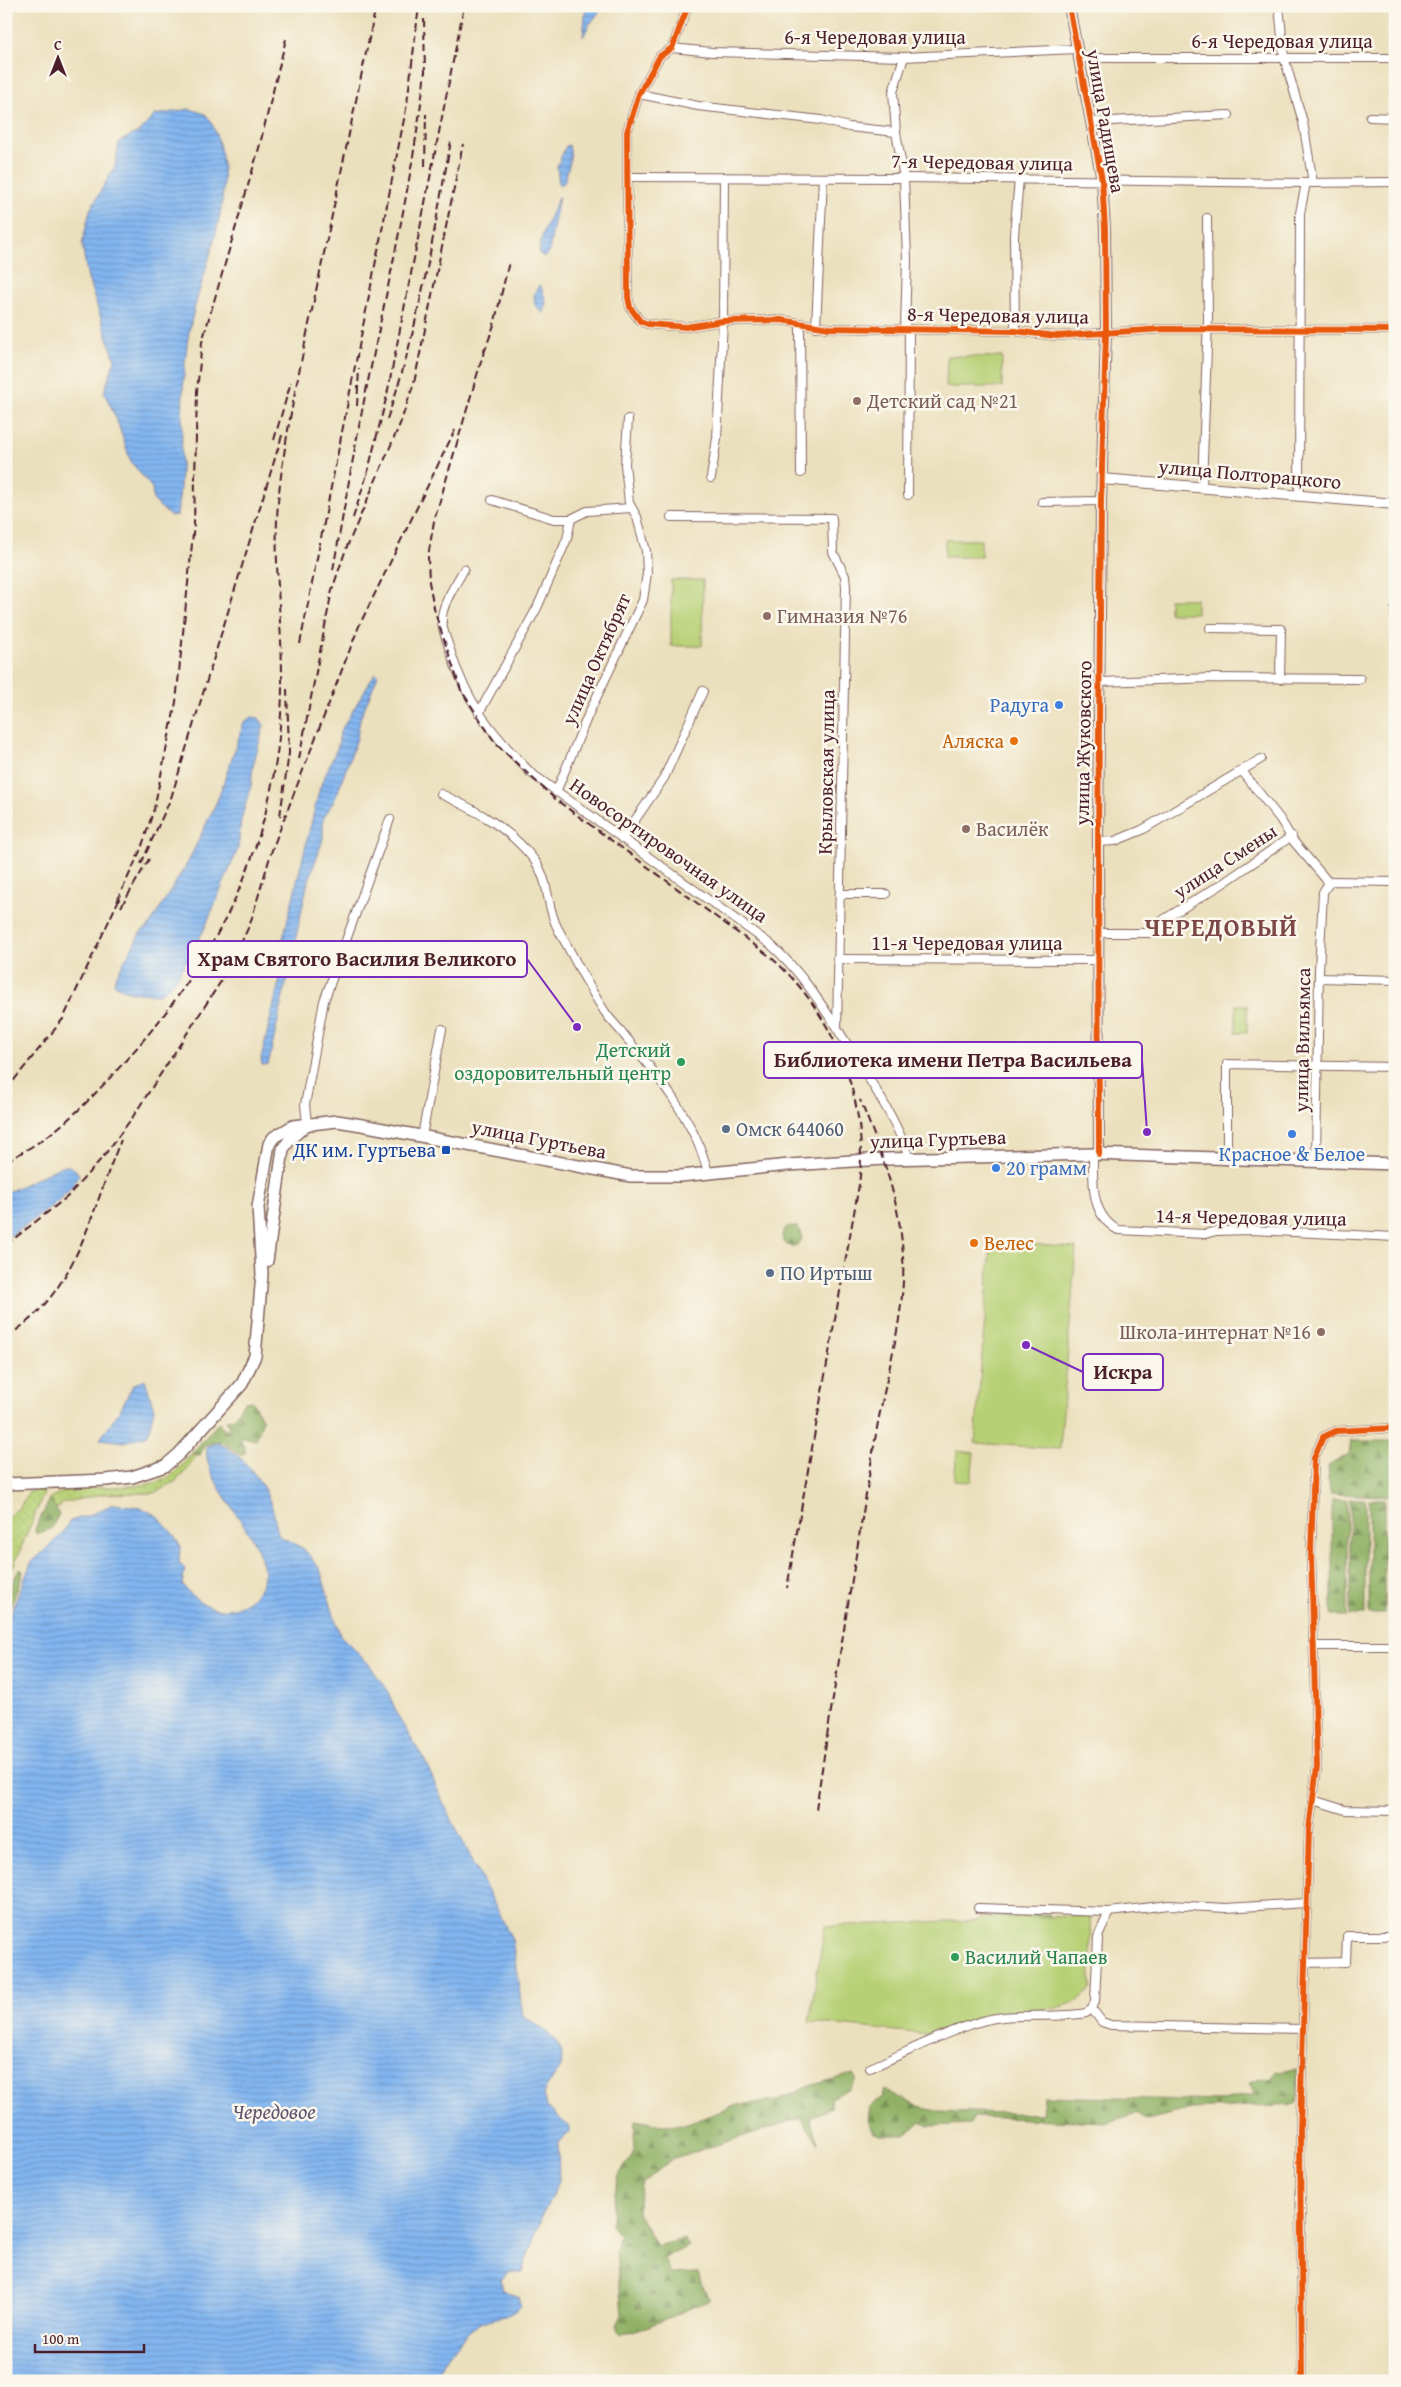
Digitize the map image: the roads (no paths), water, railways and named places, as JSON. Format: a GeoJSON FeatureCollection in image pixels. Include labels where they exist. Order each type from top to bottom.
{"type":"FeatureCollection","features":[{"type":"Feature","properties":{"kind":"main road","name":"улица Гуртьева"},"geometry":{"type":"LineString","coordinates":[[307,1124],[337,1121],[631,1176],[654,1178],[789,1165],[909,1158],[1096,1154],[1395,1164]]}},
{"type":"Feature","properties":{"kind":"main road"},"geometry":{"type":"LineString","coordinates":[[262,1294],[262,1259],[258,1207],[268,1150],[274,1137],[281,1132],[293,1126],[307,1124]]}},
{"type":"Feature","properties":{"kind":"main road"},"geometry":{"type":"LineString","coordinates":[[6,1484],[132,1477],[165,1466],[179,1454],[242,1384],[252,1367],[258,1344],[262,1294],[283,1149],[291,1138],[307,1124]]}},
{"type":"Feature","properties":{"kind":"street"},"geometry":{"type":"LineString","coordinates":[[629,177],[627,132],[639,94],[660,56],[672,48],[688,6]]}},
{"type":"Feature","properties":{"kind":"street","name":"улица Радищева"},"geometry":{"type":"LineString","coordinates":[[1069,6],[1102,180],[1105,229],[1106,333]]}},
{"type":"Feature","properties":{"kind":"street"},"geometry":{"type":"LineString","coordinates":[[1279,6],[1284,57],[1303,122],[1309,183],[1300,213],[1299,495]]}},
{"type":"Feature","properties":{"kind":"street","name":"6-я Чередовая улица"},"geometry":{"type":"LineString","coordinates":[[672,48],[712,52],[904,57],[1078,53],[1395,58]]}},
{"type":"Feature","properties":{"kind":"street"},"geometry":{"type":"LineString","coordinates":[[904,57],[893,92],[896,132],[904,178],[907,260],[908,495]]}},
{"type":"Feature","properties":{"kind":"street"},"geometry":{"type":"LineString","coordinates":[[639,94],[698,106],[821,120],[849,127],[896,132]]}},
{"type":"Feature","properties":{"kind":"street"},"geometry":{"type":"LineString","coordinates":[[1091,122],[1229,115]]}},
{"type":"Feature","properties":{"kind":"street"},"geometry":{"type":"LineString","coordinates":[[1370,117],[1395,118]]}},
{"type":"Feature","properties":{"kind":"street","name":"7-я Чередовая улица"},"geometry":{"type":"LineString","coordinates":[[629,177],[1309,183],[1395,182]]}},
{"type":"Feature","properties":{"kind":"street","name":"8-я Чередовая улица"},"geometry":{"type":"LineString","coordinates":[[629,177],[628,297],[630,307],[635,315],[640,321],[648,324],[686,327],[723,321],[781,320],[816,326],[1015,331],[1056,336],[1138,330],[1395,330]]}},
{"type":"Feature","properties":{"kind":"street"},"geometry":{"type":"LineString","coordinates":[[711,478],[717,438],[723,321],[724,177]]}},
{"type":"Feature","properties":{"kind":"street"},"geometry":{"type":"LineString","coordinates":[[816,326],[823,178]]}},
{"type":"Feature","properties":{"kind":"street"},"geometry":{"type":"LineString","coordinates":[[1015,331],[1014,235],[1019,179]]}},
{"type":"Feature","properties":{"kind":"street"},"geometry":{"type":"LineString","coordinates":[[1202,488],[1207,330],[1207,218]]}},
{"type":"Feature","properties":{"kind":"street"},"geometry":{"type":"LineString","coordinates":[[800,324],[801,473]]}},
{"type":"Feature","properties":{"kind":"street","name":"улица Жуковского"},"geometry":{"type":"LineString","coordinates":[[1106,333],[1101,502],[1096,1154],[1093,1188],[1099,1212],[1107,1224]]}},
{"type":"Feature","properties":{"kind":"street","name":"улица Октябрят"},"geometry":{"type":"LineString","coordinates":[[556,792],[589,713],[643,600],[647,573],[646,551],[637,517],[631,508],[625,464],[628,419]]}},
{"type":"Feature","properties":{"kind":"street","name":"улица Полторацкого"},"geometry":{"type":"LineString","coordinates":[[1102,478],[1395,504]]}},
{"type":"Feature","properties":{"kind":"street"},"geometry":{"type":"LineString","coordinates":[[492,500],[554,519],[571,519],[587,510],[631,508]]}},
{"type":"Feature","properties":{"kind":"street"},"geometry":{"type":"LineString","coordinates":[[1042,502],[1101,502]]}},
{"type":"Feature","properties":{"kind":"street","name":"Крыловская улица"},"geometry":{"type":"LineString","coordinates":[[671,517],[832,518],[833,552],[845,576],[846,587],[837,1029]]}},
{"type":"Feature","properties":{"kind":"street"},"geometry":{"type":"LineString","coordinates":[[479,713],[536,608],[567,539],[571,519]]}},
{"type":"Feature","properties":{"kind":"street","name":"Новосортировочная улица"},"geometry":{"type":"LineString","coordinates":[[464,569],[443,610],[442,619],[452,656],[462,682],[479,713],[498,740],[531,773],[556,792],[775,949],[804,980],[837,1029],[899,1130],[909,1158]]}},
{"type":"Feature","properties":{"kind":"street"},"geometry":{"type":"LineString","coordinates":[[1395,608],[1395,616]]}},
{"type":"Feature","properties":{"kind":"street"},"geometry":{"type":"LineString","coordinates":[[1210,628],[1281,628],[1280,679]]}},
{"type":"Feature","properties":{"kind":"street"},"geometry":{"type":"LineString","coordinates":[[1101,682],[1212,678],[1360,679]]}},
{"type":"Feature","properties":{"kind":"street"},"geometry":{"type":"LineString","coordinates":[[622,839],[664,778],[703,691]]}},
{"type":"Feature","properties":{"kind":"street"},"geometry":{"type":"LineString","coordinates":[[1098,842],[1114,841],[1142,830],[1261,759]]}},
{"type":"Feature","properties":{"kind":"street"},"geometry":{"type":"LineString","coordinates":[[1242,770],[1292,836],[1294,842],[1328,883],[1332,881],[1395,882]]}},
{"type":"Feature","properties":{"kind":"street"},"geometry":{"type":"LineString","coordinates":[[440,794],[494,821],[535,861],[546,879],[555,923],[582,972],[606,1013],[648,1066],[679,1110],[700,1145],[708,1174]]}},
{"type":"Feature","properties":{"kind":"street"},"geometry":{"type":"LineString","coordinates":[[307,1124],[305,1105],[324,1001],[390,819]]}},
{"type":"Feature","properties":{"kind":"street","name":"улица Смены"},"geometry":{"type":"LineString","coordinates":[[1098,933],[1161,932],[1164,920],[1222,884],[1292,836]]}},
{"type":"Feature","properties":{"kind":"street","name":"улица Вильямса"},"geometry":{"type":"LineString","coordinates":[[1316,1161],[1319,978],[1323,892],[1328,883]]}},
{"type":"Feature","properties":{"kind":"street"},"geometry":{"type":"LineString","coordinates":[[840,894],[886,894]]}},
{"type":"Feature","properties":{"kind":"street","name":"11-я Чередовая улица"},"geometry":{"type":"LineString","coordinates":[[837,959],[1098,960]]}},
{"type":"Feature","properties":{"kind":"street"},"geometry":{"type":"LineString","coordinates":[[1319,978],[1395,980]]}},
{"type":"Feature","properties":{"kind":"street"},"geometry":{"type":"LineString","coordinates":[[422,1136],[442,1029]]}},
{"type":"Feature","properties":{"kind":"street"},"geometry":{"type":"LineString","coordinates":[[1227,1158],[1227,1064],[1395,1067]]}},
{"type":"Feature","properties":{"kind":"street","name":"14-я Чередовая улица"},"geometry":{"type":"LineString","coordinates":[[1107,1224],[1118,1230],[1205,1234],[1216,1231],[1252,1230],[1395,1237]]}},
{"type":"Feature","properties":{"kind":"street"},"geometry":{"type":"LineString","coordinates":[[1302,2381],[1300,2176],[1304,1963],[1309,1829],[1318,1751],[1311,1553],[1314,1458],[1323,1437],[1336,1430],[1348,1428],[1395,1428]]}},
{"type":"Feature","properties":{"kind":"street"},"geometry":{"type":"LineString","coordinates":[[1315,1646],[1395,1646]]}},
{"type":"Feature","properties":{"kind":"street"},"geometry":{"type":"LineString","coordinates":[[1313,1800],[1345,1810],[1395,1811]]}},
{"type":"Feature","properties":{"kind":"street"},"geometry":{"type":"LineString","coordinates":[[978,1908],[1109,1912],[1169,1905],[1226,1908],[1306,1903]]}},
{"type":"Feature","properties":{"kind":"street"},"geometry":{"type":"LineString","coordinates":[[1109,1912],[1102,1923],[1098,1937],[1096,1988],[1092,2009],[1102,2022],[1112,2025],[1303,2029]]}},
{"type":"Feature","properties":{"kind":"street"},"geometry":{"type":"LineString","coordinates":[[1304,1963],[1346,1962],[1347,1936],[1395,1936]]}},
{"type":"Feature","properties":{"kind":"street"},"geometry":{"type":"LineString","coordinates":[[870,2068],[944,2036],[986,2021],[1010,2017],[1079,2014],[1092,2009]]}},
{"type":"Feature","properties":{"kind":"water"},"geometry":{"type":"Polygon","coordinates":[[[586,6],[604,6],[589,25],[583,37],[586,6]]]}},
{"type":"Feature","properties":{"kind":"water"},"geometry":{"type":"Polygon","coordinates":[[[190,109],[205,114],[213,126],[222,160],[223,187],[214,240],[192,319],[187,345],[177,516],[170,516],[153,500],[152,488],[131,462],[116,418],[104,392],[115,360],[88,279],[82,244],[90,210],[115,166],[119,142],[140,131],[155,115],[190,109]]]}},
{"type":"Feature","properties":{"kind":"water"},"geometry":{"type":"Polygon","coordinates":[[[569,145],[569,164],[564,183],[559,185],[557,166],[566,146],[569,145]]]}},
{"type":"Feature","properties":{"kind":"water"},"geometry":{"type":"Polygon","coordinates":[[[559,196],[549,251],[546,257],[539,253],[540,245],[559,196]]]}},
{"type":"Feature","properties":{"kind":"water"},"geometry":{"type":"Polygon","coordinates":[[[539,285],[546,302],[544,314],[535,305],[534,294],[539,285]]]}},
{"type":"Feature","properties":{"kind":"water"},"geometry":{"type":"Polygon","coordinates":[[[375,673],[378,675],[360,719],[357,738],[336,797],[323,819],[323,839],[307,886],[270,1057],[268,1064],[262,1065],[261,1059],[280,978],[280,951],[320,787],[338,746],[340,732],[375,673]]]}},
{"type":"Feature","properties":{"kind":"water"},"geometry":{"type":"Polygon","coordinates":[[[252,717],[259,718],[264,725],[253,766],[251,786],[241,820],[238,849],[204,930],[175,981],[160,994],[136,993],[124,990],[114,983],[115,978],[140,933],[149,926],[188,862],[218,799],[244,722],[252,717]]]}},
{"type":"Feature","properties":{"kind":"water"},"geometry":{"type":"Polygon","coordinates":[[[62,1166],[74,1169],[79,1175],[74,1184],[47,1210],[6,1239],[6,1193],[62,1166]]]}},
{"type":"Feature","properties":{"kind":"water"},"geometry":{"type":"Polygon","coordinates":[[[145,1379],[154,1409],[148,1435],[125,1442],[100,1439],[120,1410],[133,1385],[145,1379]]]}},
{"type":"Feature","properties":{"kind":"water","name":"Чередовое"},"geometry":{"type":"Polygon","coordinates":[[[217,1443],[225,1446],[241,1459],[262,1485],[272,1506],[279,1536],[304,1549],[320,1569],[340,1635],[369,1664],[388,1692],[400,1720],[425,1761],[444,1804],[512,1939],[523,2015],[556,2041],[562,2056],[560,2067],[543,2094],[546,2106],[569,2127],[569,2133],[558,2143],[559,2181],[542,2216],[522,2272],[508,2272],[501,2280],[503,2290],[518,2297],[521,2306],[512,2313],[484,2321],[472,2329],[455,2347],[436,2374],[427,2375],[417,2381],[6,2381],[6,1739],[10,1731],[7,1723],[6,1625],[31,1563],[62,1534],[70,1521],[90,1515],[113,1504],[140,1507],[157,1516],[174,1535],[180,1546],[179,1563],[185,1569],[182,1584],[201,1602],[215,1608],[232,1608],[240,1606],[254,1596],[260,1589],[264,1572],[253,1540],[221,1491],[207,1460],[207,1446],[217,1443]]]}},
{"type":"Feature","properties":{"kind":"railway"},"geometry":{"type":"LineString","coordinates":[[6,1162],[44,1139],[80,1109],[117,1070],[158,1022],[187,983],[213,942],[234,900],[252,857],[266,812],[275,764],[281,714],[282,658],[277,575],[277,519],[282,466],[301,363],[376,6]]}},
{"type":"Feature","properties":{"kind":"railway"},"geometry":{"type":"LineString","coordinates":[[300,644],[407,104],[419,6]]}},
{"type":"Feature","properties":{"kind":"railway"},"geometry":{"type":"LineString","coordinates":[[367,475],[387,395],[464,6]]}},
{"type":"Feature","properties":{"kind":"railway"},"geometry":{"type":"LineString","coordinates":[[424,19],[425,76]]}},
{"type":"Feature","properties":{"kind":"railway"},"geometry":{"type":"LineString","coordinates":[[117,901],[141,849],[154,809],[176,702],[194,524],[197,391],[202,342],[259,148],[286,39]]}},
{"type":"Feature","properties":{"kind":"railway"},"geometry":{"type":"LineString","coordinates":[[333,570],[362,413],[407,191],[425,71]]}},
{"type":"Feature","properties":{"kind":"railway"},"geometry":{"type":"LineString","coordinates":[[425,166],[426,114]]}},
{"type":"Feature","properties":{"kind":"railway"},"geometry":{"type":"LineString","coordinates":[[387,419],[417,316],[451,141]]}},
{"type":"Feature","properties":{"kind":"railway"},"geometry":{"type":"LineString","coordinates":[[299,759],[332,590],[346,549],[400,424],[414,383],[463,144]]}},
{"type":"Feature","properties":{"kind":"railway"},"geometry":{"type":"LineString","coordinates":[[484,353],[494,325],[509,262]]}},
{"type":"Feature","properties":{"kind":"railway"},"geometry":{"type":"LineString","coordinates":[[485,348],[434,521],[428,557],[429,582],[435,613],[461,690],[496,744],[555,799],[768,955],[791,977],[811,1002],[828,1029],[842,1059],[852,1090],[859,1121],[861,1153],[859,1185],[787,1588]]}},
{"type":"Feature","properties":{"kind":"railway"},"geometry":{"type":"LineString","coordinates":[[357,406],[359,369]]}},
{"type":"Feature","properties":{"kind":"railway"},"geometry":{"type":"LineString","coordinates":[[274,440],[291,382]]}},
{"type":"Feature","properties":{"kind":"railway"},"geometry":{"type":"LineString","coordinates":[[6,1245],[67,1197],[103,1157],[132,1118],[229,969],[250,924],[272,850],[359,626],[455,430]]}},
{"type":"Feature","properties":{"kind":"railway"},"geometry":{"type":"LineString","coordinates":[[141,864],[171,798],[283,432]]}},
{"type":"Feature","properties":{"kind":"railway"},"geometry":{"type":"LineString","coordinates":[[353,518],[369,468]]}},
{"type":"Feature","properties":{"kind":"railway"},"geometry":{"type":"LineString","coordinates":[[280,816],[289,753],[287,689]]}},
{"type":"Feature","properties":{"kind":"railway"},"geometry":{"type":"LineString","coordinates":[[121,907],[149,859]]}},
{"type":"Feature","properties":{"kind":"railway"},"geometry":{"type":"LineString","coordinates":[[6,1090],[63,1019],[121,895]]}},
{"type":"Feature","properties":{"kind":"railway"},"geometry":{"type":"LineString","coordinates":[[816,1809],[877,1428],[902,1299],[903,1256],[894,1195],[882,1157],[860,1100]]}},
{"type":"Feature","properties":{"kind":"railway"},"geometry":{"type":"LineString","coordinates":[[6,1337],[30,1319],[50,1298],[66,1274],[79,1249],[121,1140]]}},
{"type":"Feature","properties":{"kind":"place","name":"Детский сад №21"},"geometry":{"type":"Point","coordinates":[857,401]}},
{"type":"Feature","properties":{"kind":"place","name":"Гимназия №76"},"geometry":{"type":"Point","coordinates":[767,616]}},
{"type":"Feature","properties":{"kind":"place","name":"Радуга"},"geometry":{"type":"Point","coordinates":[1059,705]}},
{"type":"Feature","properties":{"kind":"place","name":"Аляска"},"geometry":{"type":"Point","coordinates":[1014,741]}},
{"type":"Feature","properties":{"kind":"place","name":"Василёк"},"geometry":{"type":"Point","coordinates":[966,829]}},
{"type":"Feature","properties":{"kind":"place","name":"Храм Святого Василия Великого"},"geometry":{"type":"Point","coordinates":[577,1027]}},
{"type":"Feature","properties":{"kind":"place","name":"Детский оздоровительный центр"},"geometry":{"type":"Point","coordinates":[681,1062]}},
{"type":"Feature","properties":{"kind":"place","name":"Омск 644060"},"geometry":{"type":"Point","coordinates":[726,1129]}},
{"type":"Feature","properties":{"kind":"place","name":"Библиотека имени Петра Васильева"},"geometry":{"type":"Point","coordinates":[1147,1132]}},
{"type":"Feature","properties":{"kind":"place","name":"Красное & Белое"},"geometry":{"type":"Point","coordinates":[1292,1134]}},
{"type":"Feature","properties":{"kind":"place","name":"ДК им. Гуртьева"},"geometry":{"type":"Point","coordinates":[446,1150]}},
{"type":"Feature","properties":{"kind":"place","name":"20 грамм"},"geometry":{"type":"Point","coordinates":[996,1168]}},
{"type":"Feature","properties":{"kind":"place","name":"Велес"},"geometry":{"type":"Point","coordinates":[974,1243]}},
{"type":"Feature","properties":{"kind":"place","name":"ПО Иртыш"},"geometry":{"type":"Point","coordinates":[770,1273]}},
{"type":"Feature","properties":{"kind":"place","name":"Школа-интернат №16"},"geometry":{"type":"Point","coordinates":[1321,1332]}},
{"type":"Feature","properties":{"kind":"place","name":"Искра"},"geometry":{"type":"Point","coordinates":[1026,1345]}},
{"type":"Feature","properties":{"kind":"place","name":"Василий Чапаев"},"geometry":{"type":"Point","coordinates":[955,1957]}},
{"type":"Feature","properties":{"kind":"district","name":"ЧЕРЕДОВЫЙ"},"geometry":{"type":"Point","coordinates":[1221,927]}}]}
